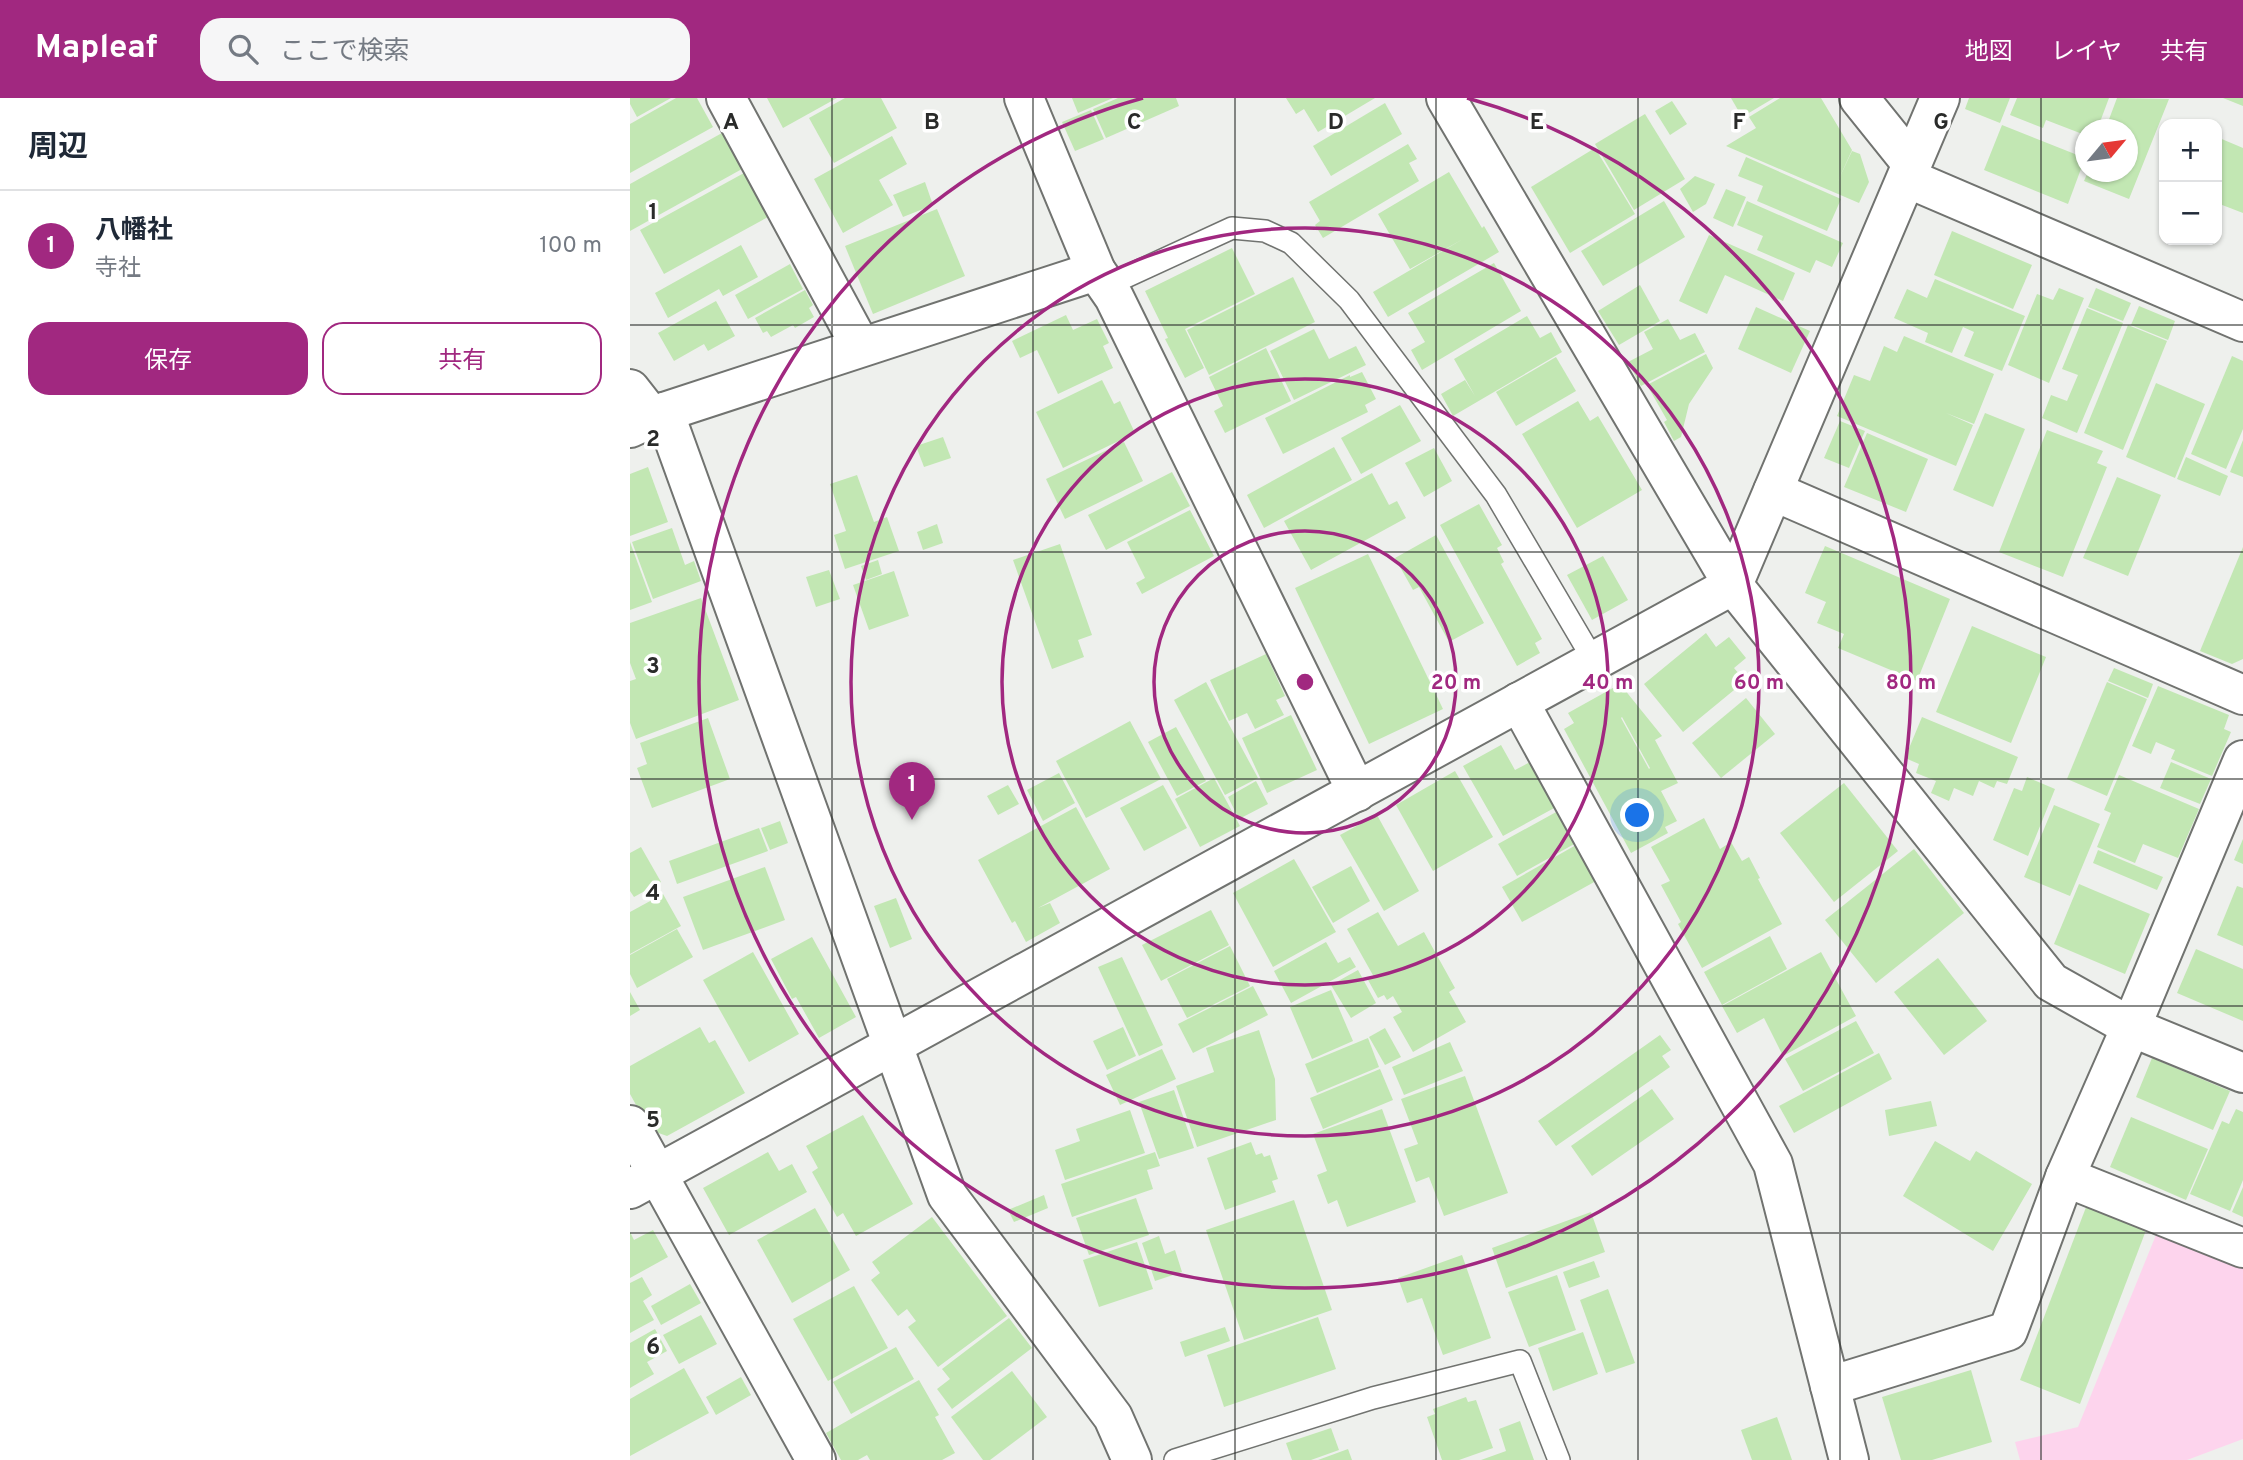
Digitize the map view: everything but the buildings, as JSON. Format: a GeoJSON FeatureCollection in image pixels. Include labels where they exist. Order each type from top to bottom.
{"type":"FeatureCollection","features":[{"type":"Feature","properties":{"kind":"street"},"geometry":{"type":"LineString","coordinates":[[726,98],[861,347]]}},
{"type":"Feature","properties":{"kind":"street"},"geometry":{"type":"LineString","coordinates":[[1024,98],[1101,279],[1114,298],[1357,792]]}},
{"type":"Feature","properties":{"kind":"street"},"geometry":{"type":"LineString","coordinates":[[1446,98],[1733,585],[2051,982],[2131,1027],[2243,1073]]}},
{"type":"Feature","properties":{"kind":"street"},"geometry":{"type":"LineString","coordinates":[[1859,98],[1909,171],[2243,322]]}},
{"type":"Feature","properties":{"kind":"street"},"geometry":{"type":"LineString","coordinates":[[644,1182],[1733,585],[1940,98]]}},
{"type":"Feature","properties":{"kind":"street"},"geometry":{"type":"LineString","coordinates":[[1101,279],[644,412],[893,1046],[947,1195],[1114,1417],[1125,1458]]}},
{"type":"Feature","properties":{"kind":"street"},"geometry":{"type":"LineString","coordinates":[[1773,491],[2243,695]]}},
{"type":"Feature","properties":{"kind":"street"},"geometry":{"type":"LineString","coordinates":[[1519,702],[1773,1164],[1849,1460]]}},
{"type":"Feature","properties":{"kind":"street"},"geometry":{"type":"LineString","coordinates":[[1830,1385],[2008,1331],[2065,1177],[2243,760]]}},
{"type":"Feature","properties":{"kind":"street"},"geometry":{"type":"LineString","coordinates":[[630,1125],[644,1182],[816,1460]]}},
{"type":"Feature","properties":{"kind":"street"},"geometry":{"type":"LineString","coordinates":[[2065,1177],[2243,1248]]}},
{"type":"Feature","properties":{"kind":"lane"},"geometry":{"type":"LineString","coordinates":[[1101,279],[1232,228],[1265,231],[1292,243],[1349,300],[1496,495],[1594,661]]}},
{"type":"Feature","properties":{"kind":"lane"},"geometry":{"type":"LineString","coordinates":[[1175,1460],[1373,1398],[1520,1361],[1559,1460]]}},
{"type":"Feature","properties":{"kind":"shaded area"},"geometry":{"type":"Polygon","coordinates":[[[2158,1230],[2243,1265],[2243,1439],[2187,1460],[2020,1460],[2015,1442],[2078,1427],[2158,1230]]]}},
{"type":"Feature","properties":{"kind":"place","name":"八幡社"},"geometry":{"type":"Point","coordinates":[912,820]}}]}
